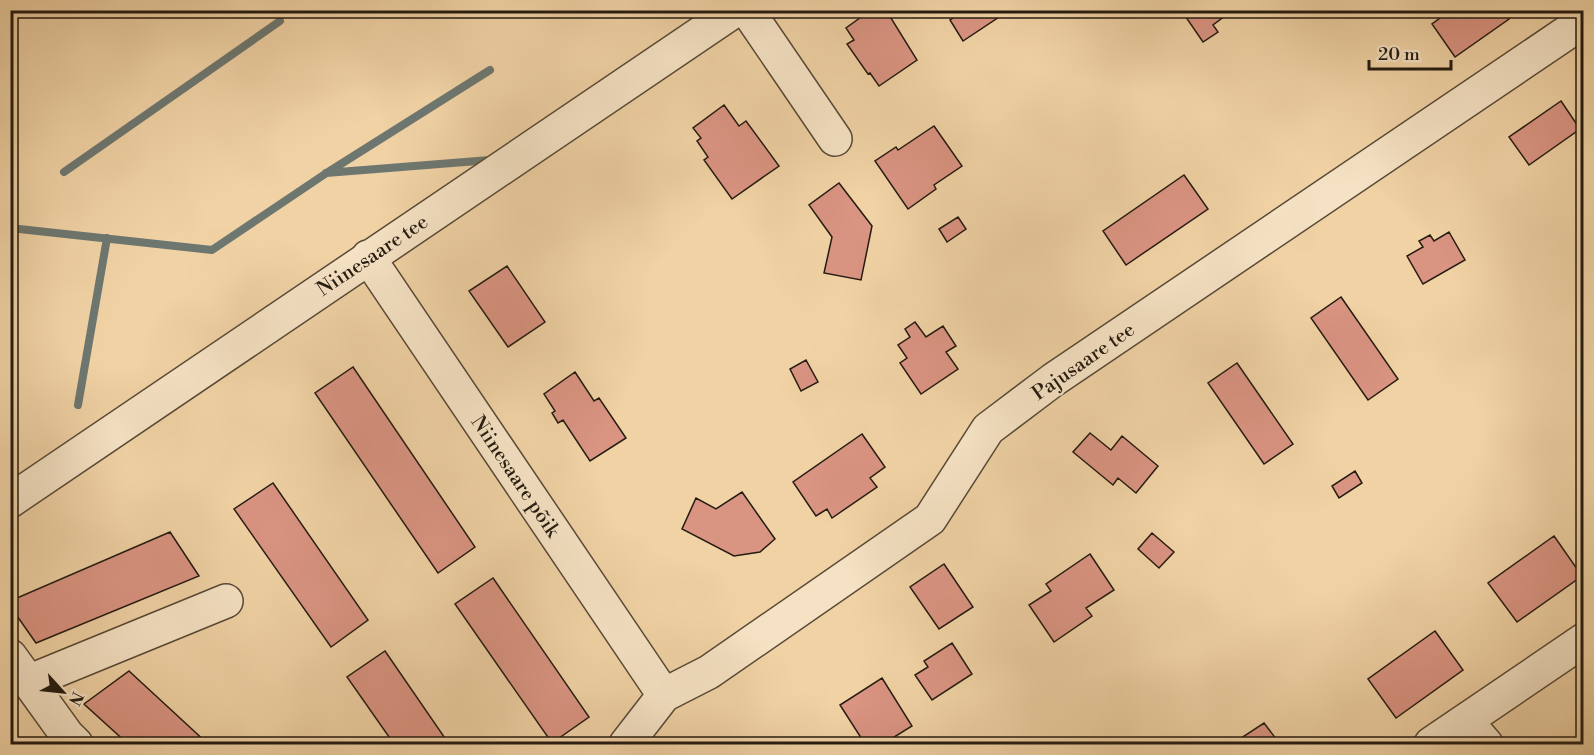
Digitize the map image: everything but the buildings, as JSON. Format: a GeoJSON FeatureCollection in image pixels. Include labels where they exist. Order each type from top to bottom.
{"type":"FeatureCollection","features":[{"type":"Feature","properties":{"kind":"street","name":"Niinesaare tee"},"geometry":{"type":"LineString","coordinates":[[10,501],[735,10]]}},
{"type":"Feature","properties":{"kind":"street"},"geometry":{"type":"LineString","coordinates":[[747,10],[835,139]]}},
{"type":"Feature","properties":{"kind":"street","name":"Pajusaare tee"},"geometry":{"type":"LineString","coordinates":[[626,744],[664,695],[710,672],[930,519],[988,429],[1053,380],[1584,21]]}},
{"type":"Feature","properties":{"kind":"street","name":"Niinesaare põik"},"geometry":{"type":"LineString","coordinates":[[368,257],[664,695]]}},
{"type":"Feature","properties":{"kind":"street"},"geometry":{"type":"LineString","coordinates":[[76,744],[19,669],[226,601]]}},
{"type":"Feature","properties":{"kind":"street"},"geometry":{"type":"LineString","coordinates":[[1431,744],[1476,733],[1584,640]]}},
{"type":"Feature","properties":{"kind":"waterway"},"geometry":{"type":"LineString","coordinates":[[64,172],[280,21]]}},
{"type":"Feature","properties":{"kind":"waterway"},"geometry":{"type":"LineString","coordinates":[[10,228],[212,250],[325,174],[490,70]]}},
{"type":"Feature","properties":{"kind":"waterway"},"geometry":{"type":"LineString","coordinates":[[326,173],[490,160]]}},
{"type":"Feature","properties":{"kind":"waterway"},"geometry":{"type":"LineString","coordinates":[[78,405],[107,238]]}}]}
